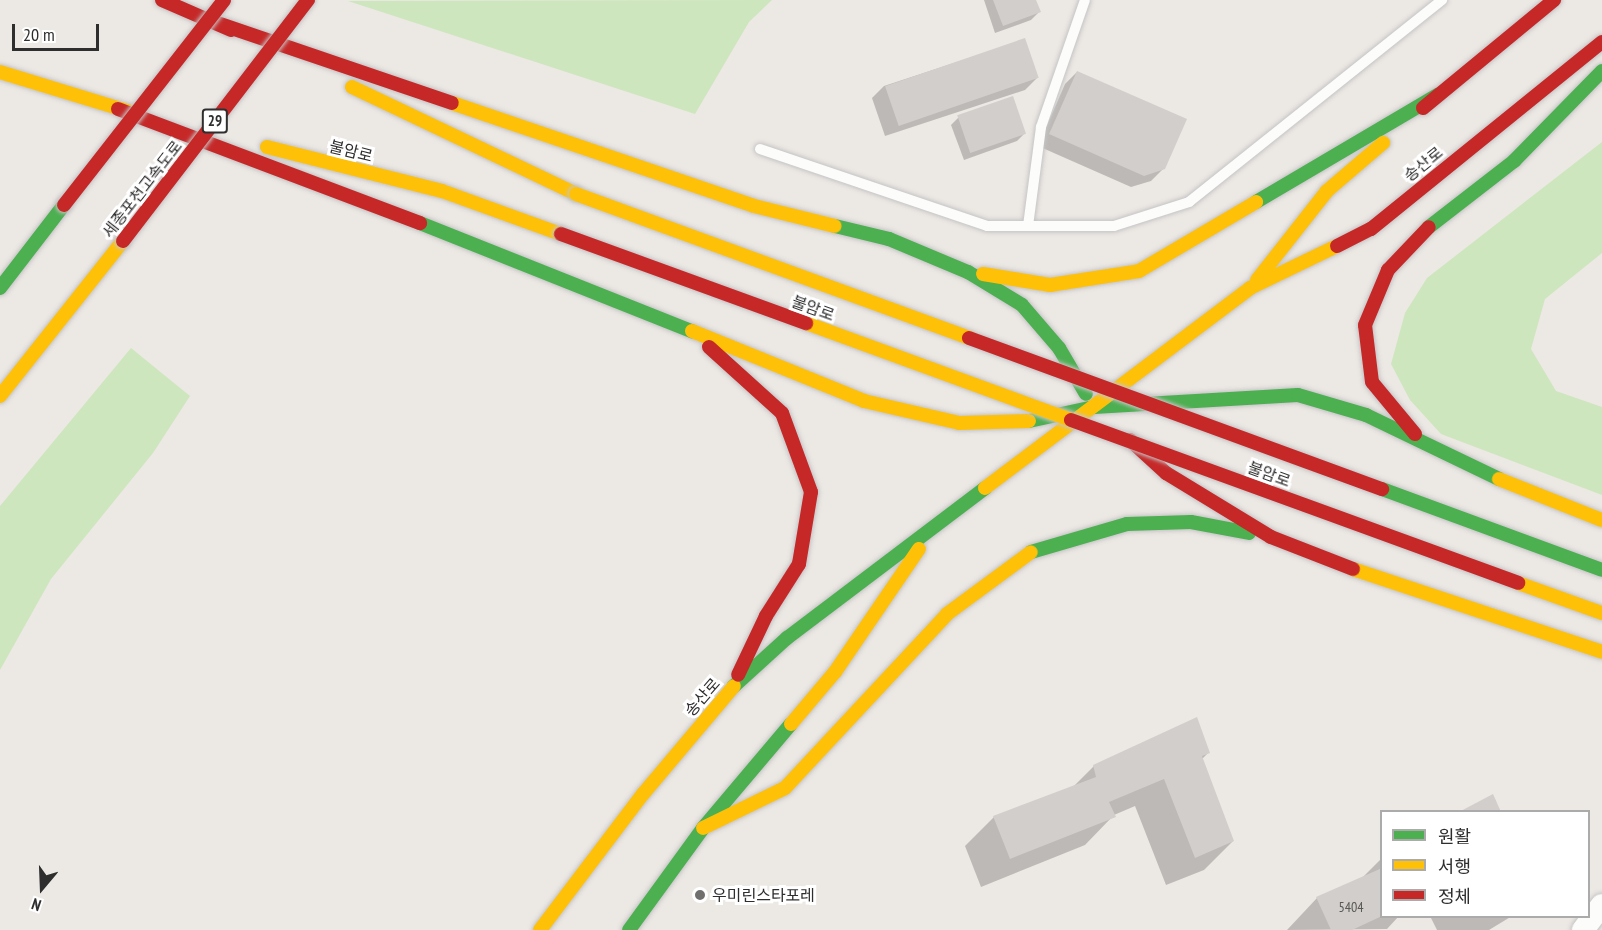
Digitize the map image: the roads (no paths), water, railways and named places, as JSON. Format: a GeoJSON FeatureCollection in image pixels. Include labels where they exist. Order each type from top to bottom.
{"type":"FeatureCollection","features":[{"type":"Feature","properties":{"kind":"main road","name":"불암로"},"geometry":{"type":"LineString","coordinates":[[162,0],[217,23],[576,194],[1602,570]]}},
{"type":"Feature","properties":{"kind":"main road"},"geometry":{"type":"LineString","coordinates":[[0,288],[224,0]]}},
{"type":"Feature","properties":{"kind":"main road","name":"세종포천고속도로"},"geometry":{"type":"LineString","coordinates":[[0,396],[123,241],[308,0]]}},
{"type":"Feature","properties":{"kind":"main road","name":"송산로"},"geometry":{"type":"LineString","coordinates":[[1250,288],[1327,191],[1439,94],[1554,0]]}},
{"type":"Feature","properties":{"kind":"main road"},"geometry":{"type":"LineString","coordinates":[[217,23],[754,206],[890,239],[968,272],[1022,305],[1059,348],[1094,407],[1166,473],[1271,537],[1324,559],[1602,652]]}},
{"type":"Feature","properties":{"kind":"main road","name":"송산로"},"geometry":{"type":"LineString","coordinates":[[540,930],[643,794],[732,688],[787,638],[1250,288],[1371,229],[1602,42]]}},
{"type":"Feature","properties":{"kind":"main road"},"geometry":{"type":"LineString","coordinates":[[1419,439],[1372,382],[1365,325],[1388,270],[1430,226],[1514,161],[1602,71]]}},
{"type":"Feature","properties":{"kind":"main road","name":"불암로"},"geometry":{"type":"LineString","coordinates":[[0,72],[118,109],[442,191],[1602,613]]}},
{"type":"Feature","properties":{"kind":"main road"},"geometry":{"type":"LineString","coordinates":[[968,272],[1050,285],[1139,271],[1439,94]]}},
{"type":"Feature","properties":{"kind":"main road"},"geometry":{"type":"LineString","coordinates":[[118,109],[683,326],[864,401],[959,423],[1023,422],[1094,407],[1298,395],[1366,415],[1419,439],[1460,463],[1602,520]]}},
{"type":"Feature","properties":{"kind":"main road"},"geometry":{"type":"LineString","coordinates":[[683,326],[738,370],[782,413],[811,492],[800,564],[766,616],[732,688]]}},
{"type":"Feature","properties":{"kind":"main road"},"geometry":{"type":"LineString","coordinates":[[703,828],[785,788],[947,614],[1034,550],[1127,524],[1191,522],[1271,537]]}},
{"type":"Feature","properties":{"kind":"main road","name":"송산로"},"geometry":{"type":"LineString","coordinates":[[629,930],[703,828],[835,672],[933,529]]}},
{"type":"Feature","properties":{"kind":"street"},"geometry":{"type":"LineString","coordinates":[[1583,930],[1602,905]]}},
{"type":"Feature","properties":{"kind":"lane"},"geometry":{"type":"LineString","coordinates":[[1028,226],[1041,127],[1085,0]]}},
{"type":"Feature","properties":{"kind":"lane"},"geometry":{"type":"LineString","coordinates":[[760,149],[987,226],[1114,226],[1189,202],[1442,0]]}},
{"type":"Feature","properties":{"kind":"place","name":"우미린스타포레"},"geometry":{"type":"Point","coordinates":[700,895]}}]}
